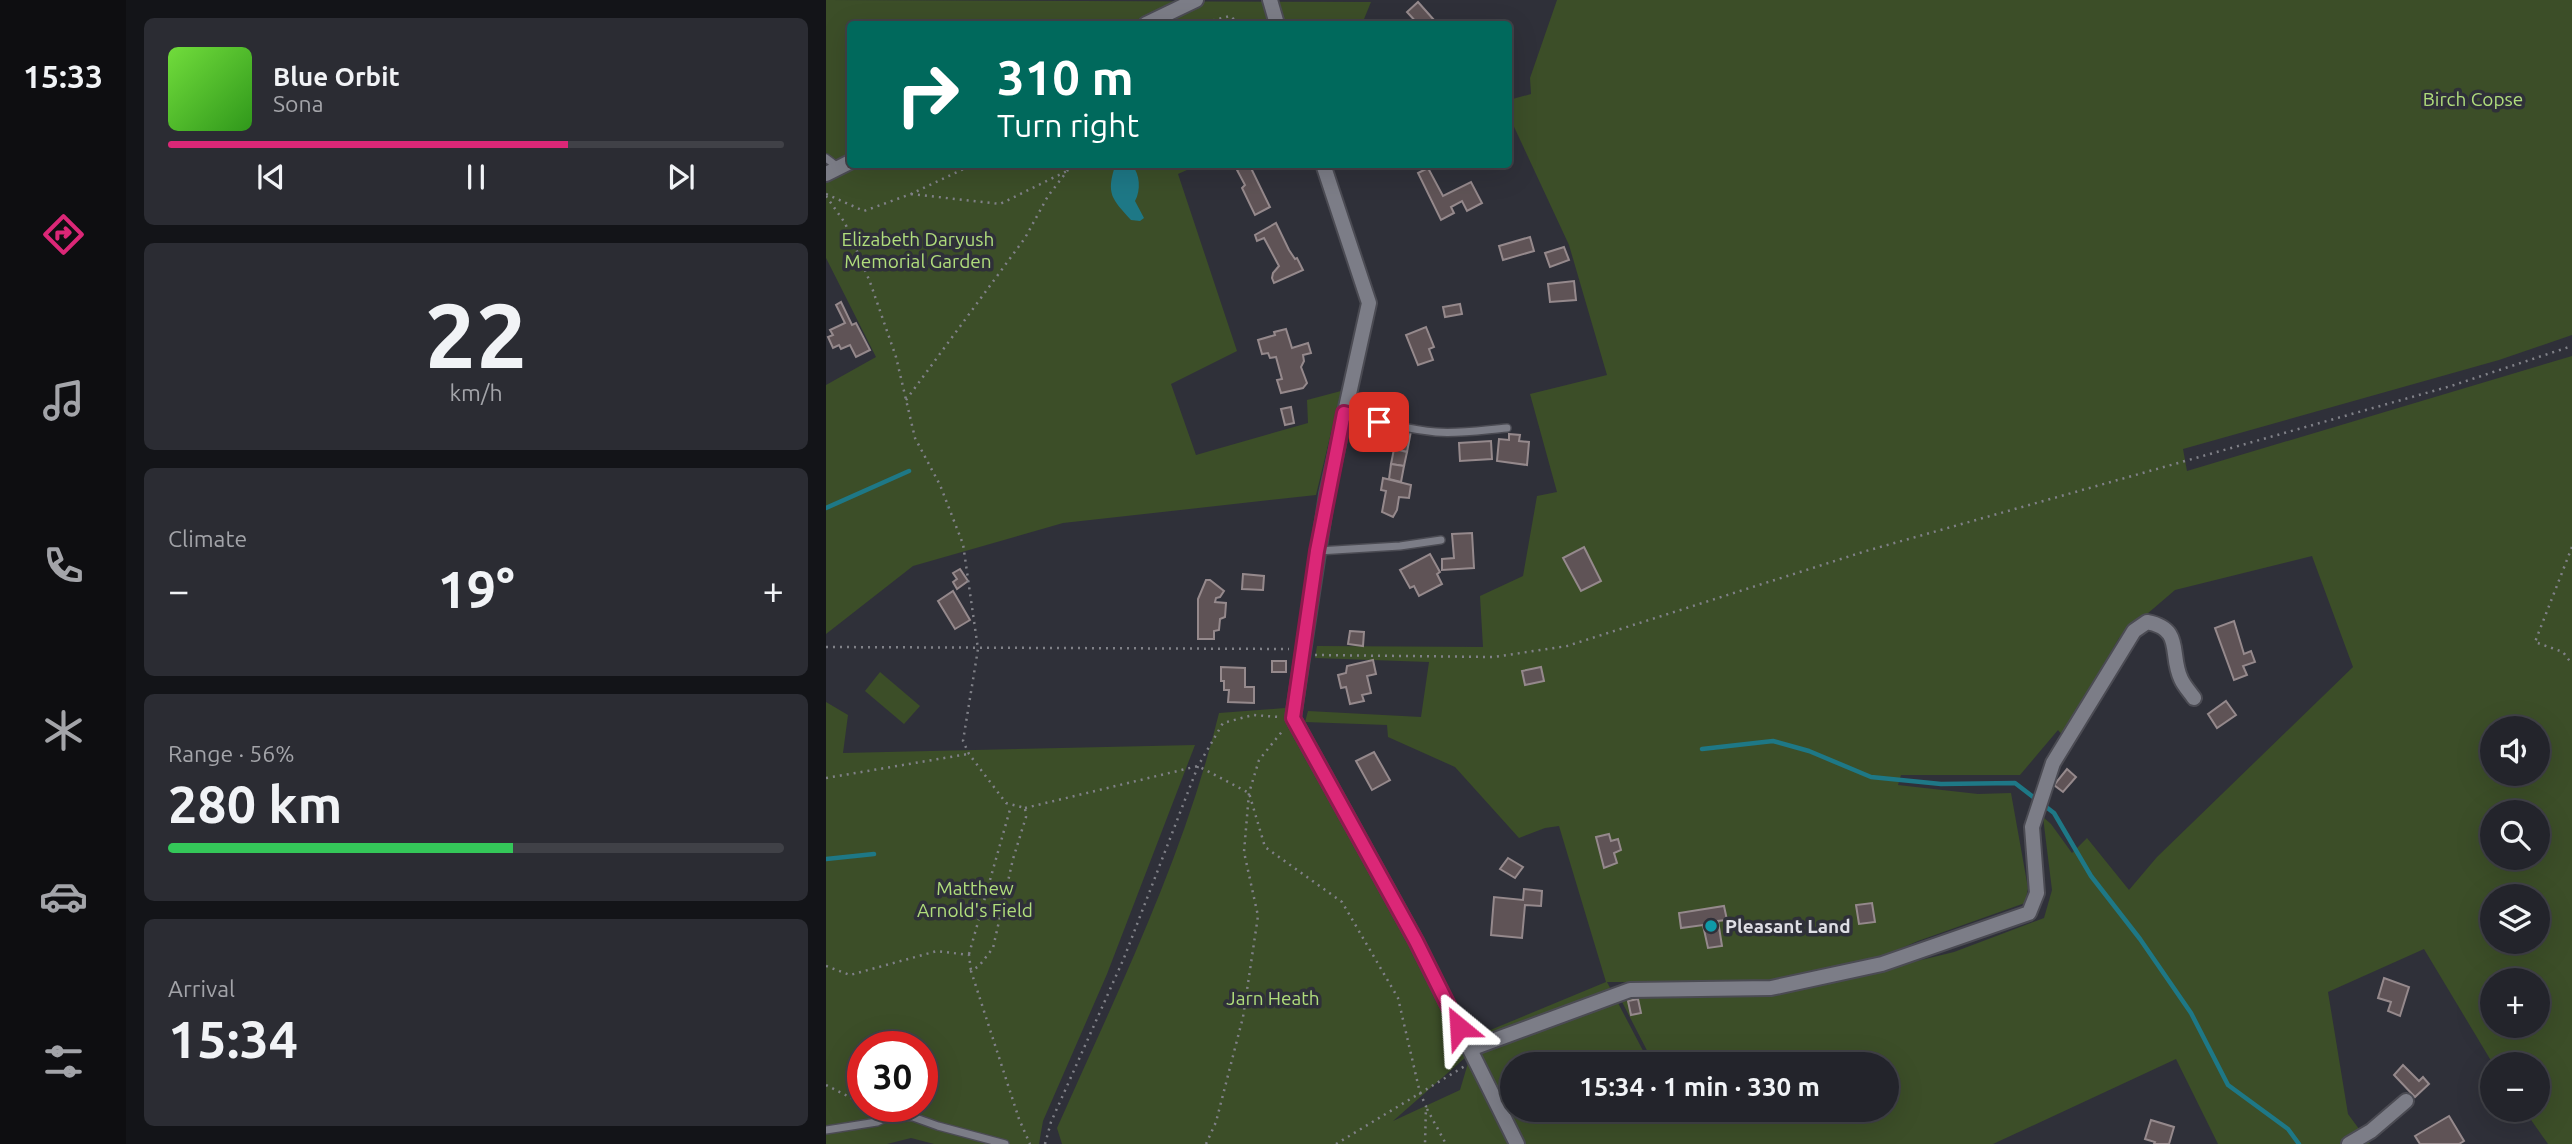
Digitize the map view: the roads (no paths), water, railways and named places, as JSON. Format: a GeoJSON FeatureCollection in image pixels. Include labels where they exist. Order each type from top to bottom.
{"type":"FeatureCollection","features":[{"type":"Feature","properties":{"kind":"street"},"geometry":{"type":"LineString","coordinates":[[1152,21],[1196,0]]}},
{"type":"Feature","properties":{"kind":"street"},"geometry":{"type":"LineString","coordinates":[[1270,0],[1276,21]]}},
{"type":"Feature","properties":{"kind":"street"},"geometry":{"type":"LineString","coordinates":[[1324,168],[1369,303],[1317,551],[1293,718],[1416,941],[1517,1144]]}},
{"type":"Feature","properties":{"kind":"street"},"geometry":{"type":"LineString","coordinates":[[1473,1054],[1630,990],[1770,988],[1882,964],[2029,913],[2037,893],[2032,827],[2053,763],[2134,631],[2147,622],[2162,625],[2172,636],[2180,678],[2194,698]]}},
{"type":"Feature","properties":{"kind":"street"},"geometry":{"type":"LineString","coordinates":[[2349,1144],[2371,1131],[2406,1101]]}},
{"type":"Feature","properties":{"kind":"lane"},"geometry":{"type":"LineString","coordinates":[[826,158],[838,168]]}},
{"type":"Feature","properties":{"kind":"lane"},"geometry":{"type":"LineString","coordinates":[[1344,413],[1434,432],[1507,428]]}},
{"type":"Feature","properties":{"kind":"lane"},"geometry":{"type":"LineString","coordinates":[[1317,551],[1401,546],[1441,540]]}},
{"type":"Feature","properties":{"kind":"lane"},"geometry":{"type":"LineString","coordinates":[[826,1130],[877,1122],[891,1115],[914,1116],[938,1126],[1005,1144]]}},
{"type":"Feature","properties":{"kind":"water"},"geometry":{"type":"Polygon","coordinates":[[[1114,168],[1134,168],[1137,173],[1139,187],[1135,201],[1144,218],[1140,221],[1131,220],[1112,196],[1114,168]]]}},
{"type":"Feature","properties":{"kind":"waterway"},"geometry":{"type":"LineString","coordinates":[[826,508],[909,471]]}},
{"type":"Feature","properties":{"kind":"waterway"},"geometry":{"type":"LineString","coordinates":[[1702,749],[1773,741],[1809,751],[1871,777],[1941,784],[2015,783],[2054,813],[2091,876],[2140,939],[2191,1013],[2228,1085],[2288,1129],[2299,1144]]}},
{"type":"Feature","properties":{"kind":"waterway"},"geometry":{"type":"LineString","coordinates":[[826,859],[874,854]]}},
{"type":"Feature","properties":{"kind":"place","name":"Pleasant Land"},"geometry":{"type":"Point","coordinates":[1711,926]}},
{"type":"Feature","properties":{"kind":"park label","name":"Birch Copse"},"geometry":{"type":"Point","coordinates":[2473,99]}},
{"type":"Feature","properties":{"kind":"park label","name":"Elizabeth Daryush Memorial Garden"},"geometry":{"type":"Point","coordinates":[918,250]}},
{"type":"Feature","properties":{"kind":"park label","name":"Matthew Arnold's Field"},"geometry":{"type":"Point","coordinates":[975,899]}},
{"type":"Feature","properties":{"kind":"park label","name":"Jarn Heath"},"geometry":{"type":"Point","coordinates":[1273,998]}}]}
